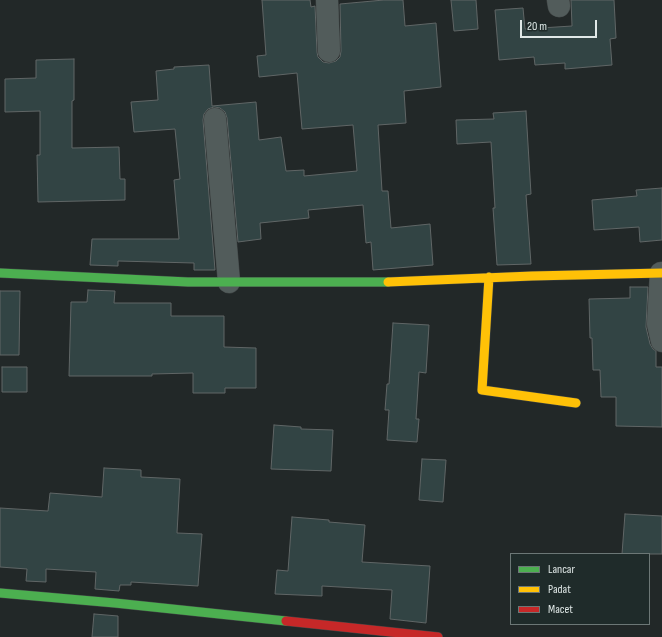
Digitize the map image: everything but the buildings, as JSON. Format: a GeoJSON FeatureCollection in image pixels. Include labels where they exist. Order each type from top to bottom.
{"type":"FeatureCollection","features":[{"type":"Feature","properties":{"kind":"street"},"geometry":{"type":"LineString","coordinates":[[326,0],[329,51]]}},
{"type":"Feature","properties":{"kind":"street"},"geometry":{"type":"LineString","coordinates":[[215,119],[229,282]]}},
{"type":"Feature","properties":{"kind":"street"},"geometry":{"type":"LineString","coordinates":[[0,273],[188,282],[371,283],[489,277],[661,273],[658,324],[662,341]]}},
{"type":"Feature","properties":{"kind":"street"},"geometry":{"type":"LineString","coordinates":[[489,277],[482,390],[576,403]]}},
{"type":"Feature","properties":{"kind":"street"},"geometry":{"type":"LineString","coordinates":[[0,593],[115,603],[368,633],[438,637]]}},
{"type":"Feature","properties":{"kind":"traffic: fast"},"geometry":{"type":"LineString","coordinates":[[0,273],[188,282],[388,282]]}},
{"type":"Feature","properties":{"kind":"traffic: fast"},"geometry":{"type":"LineString","coordinates":[[0,593],[115,603],[286,621]]}},
{"type":"Feature","properties":{"kind":"traffic: slow"},"geometry":{"type":"LineString","coordinates":[[388,282],[532,276],[662,273]]}},
{"type":"Feature","properties":{"kind":"traffic: slow"},"geometry":{"type":"LineString","coordinates":[[489,277],[482,390],[576,403]]}},
{"type":"Feature","properties":{"kind":"traffic: jam"},"geometry":{"type":"LineString","coordinates":[[286,621],[438,637]]}}]}
